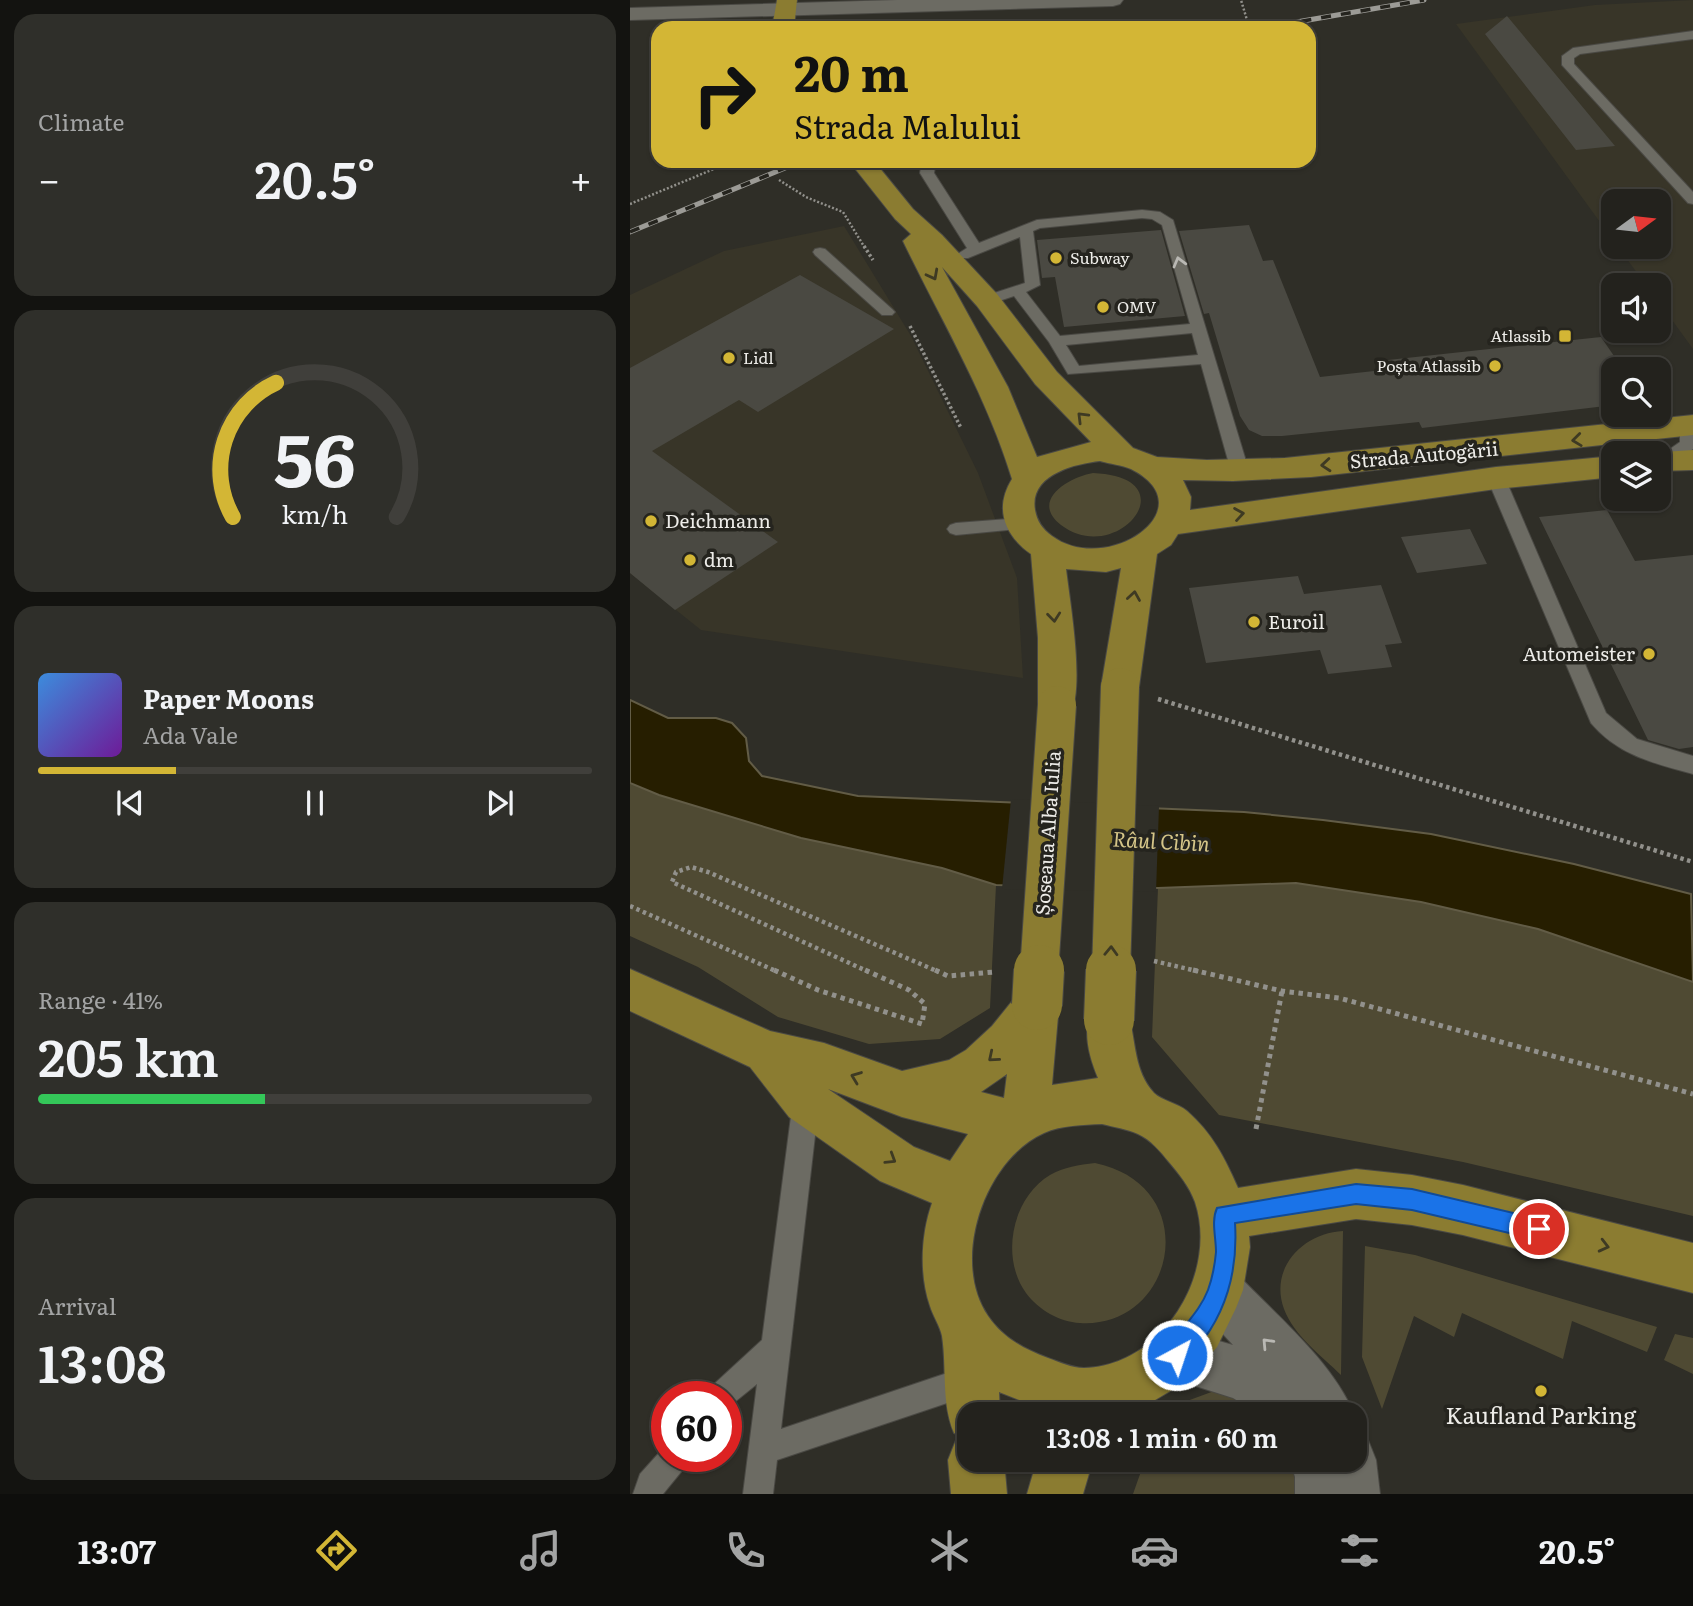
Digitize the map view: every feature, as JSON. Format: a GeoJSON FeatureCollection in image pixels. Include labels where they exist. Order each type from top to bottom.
{"type":"FeatureCollection","features":[{"type":"Feature","properties":{"kind":"main road"},"geometry":{"type":"LineString","coordinates":[[868,168],[904,214],[928,267],[1006,418],[1020,449],[1028,479]]}},
{"type":"Feature","properties":{"kind":"main road"},"geometry":{"type":"LineString","coordinates":[[904,214],[964,255],[987,300],[1060,374],[1121,454]]}},
{"type":"Feature","properties":{"kind":"main road","name":"Strada Autogării"},"geometry":{"type":"LineString","coordinates":[[1155,467],[1199,473],[1240,471],[1435,455],[1691,426]]}},
{"type":"Feature","properties":{"kind":"main road"},"geometry":{"type":"LineString","coordinates":[[1089,452],[1121,454],[1155,467],[1168,480],[1175,494],[1177,509],[1171,524],[1159,539],[1141,551],[1118,558],[1093,560],[1068,557],[1047,549],[1031,538],[1021,524],[1018,501],[1028,479],[1059,459],[1089,452]]}},
{"type":"Feature","properties":{"kind":"main road","name":"Strada Autogării"},"geometry":{"type":"LineString","coordinates":[[1171,524],[1496,478],[1601,467]]}},
{"type":"Feature","properties":{"kind":"main road","name":"Șoseaua Alba Iulia"},"geometry":{"type":"LineString","coordinates":[[1021,1120],[1037,1005],[1057,705],[1056,638],[1047,549]]}},
{"type":"Feature","properties":{"kind":"main road"},"geometry":{"type":"LineString","coordinates":[[1138,1110],[1122,1084],[1108,1040],[1120,687],[1141,551]]}},
{"type":"Feature","properties":{"kind":"main road"},"geometry":{"type":"LineString","coordinates":[[630,989],[766,1052],[824,1065],[902,1094],[1021,1120]]}},
{"type":"Feature","properties":{"kind":"main road"},"geometry":{"type":"LineString","coordinates":[[902,1094],[940,1087],[967,1078],[999,1053],[1037,1005]]}},
{"type":"Feature","properties":{"kind":"main road"},"geometry":{"type":"LineString","coordinates":[[766,1052],[806,1101],[897,1164],[960,1190]]}},
{"type":"Feature","properties":{"kind":"main road"},"geometry":{"type":"LineString","coordinates":[[971,1375],[948,1273],[948,1230],[960,1190],[983,1152],[1021,1120],[1063,1104],[1102,1101],[1138,1110],[1169,1126],[1194,1150],[1213,1180],[1224,1215],[1226,1254],[1218,1291],[1201,1326],[1177,1355],[1150,1375],[1087,1402]]}},
{"type":"Feature","properties":{"kind":"main road"},"geometry":{"type":"LineString","coordinates":[[1224,1215],[1356,1194],[1412,1199],[1693,1268]]}},
{"type":"Feature","properties":{"kind":"main road"},"geometry":{"type":"LineString","coordinates":[[971,1375],[983,1349],[1016,1376],[1077,1402]]}},
{"type":"Feature","properties":{"kind":"main road"},"geometry":{"type":"LineString","coordinates":[[977,1472],[978,1494]]}},
{"type":"Feature","properties":{"kind":"main road"},"geometry":{"type":"LineString","coordinates":[[1055,1494],[1061,1472]]}},
{"type":"Feature","properties":{"kind":"street"},"geometry":{"type":"LineString","coordinates":[[633,10],[785,13],[1113,0]]}},
{"type":"Feature","properties":{"kind":"street"},"geometry":{"type":"LineString","coordinates":[[1218,1291],[1305,1384],[1318,1402]]}},
{"type":"Feature","properties":{"kind":"street"},"geometry":{"type":"LineString","coordinates":[[1177,1355],[1254,1378],[1279,1393],[1288,1402]]}},
{"type":"Feature","properties":{"kind":"street"},"geometry":{"type":"LineString","coordinates":[[1322,1472],[1323,1494]]}},
{"type":"Feature","properties":{"kind":"street"},"geometry":{"type":"LineString","coordinates":[[1349,1472],[1352,1494]]}},
{"type":"Feature","properties":{"kind":"lane"},"geometry":{"type":"LineString","coordinates":[[1691,37],[1577,51],[1568,56],[1568,65],[1693,200]]}},
{"type":"Feature","properties":{"kind":"lane"},"geometry":{"type":"LineString","coordinates":[[928,168],[927,173],[964,255],[1037,224],[1142,214],[1156,215],[1168,223],[1240,471]]}},
{"type":"Feature","properties":{"kind":"lane"},"geometry":{"type":"LineString","coordinates":[[987,300],[1032,285],[1026,229]]}},
{"type":"Feature","properties":{"kind":"lane"},"geometry":{"type":"LineString","coordinates":[[820,252],[887,312]]}},
{"type":"Feature","properties":{"kind":"lane"},"geometry":{"type":"LineString","coordinates":[[1017,290],[1056,341],[1060,374],[1207,359]]}},
{"type":"Feature","properties":{"kind":"lane"},"geometry":{"type":"LineString","coordinates":[[1056,341],[1197,328]]}},
{"type":"Feature","properties":{"kind":"lane"},"geometry":{"type":"LineString","coordinates":[[1673,460],[1689,444],[1691,426]]}},
{"type":"Feature","properties":{"kind":"lane"},"geometry":{"type":"LineString","coordinates":[[1496,478],[1598,717],[1611,735],[1636,750],[1693,765]]}},
{"type":"Feature","properties":{"kind":"lane"},"geometry":{"type":"LineString","coordinates":[[956,529],[1021,524]]}},
{"type":"Feature","properties":{"kind":"lane"},"geometry":{"type":"LineString","coordinates":[[758,1494],[806,1101]]}},
{"type":"Feature","properties":{"kind":"lane"},"geometry":{"type":"LineString","coordinates":[[739,1381],[776,1347]]}},
{"type":"Feature","properties":{"kind":"lane"},"geometry":{"type":"LineString","coordinates":[[763,1450],[971,1375]]}},
{"type":"Feature","properties":{"kind":"lane"},"geometry":{"type":"LineString","coordinates":[[648,1494],[661,1472]]}},
{"type":"Feature","properties":{"kind":"path"},"geometry":{"type":"LineString","coordinates":[[1241,0],[1247,20],[1243,21]]}},
{"type":"Feature","properties":{"kind":"path"},"geometry":{"type":"LineString","coordinates":[[630,204],[716,168]]}},
{"type":"Feature","properties":{"kind":"path"},"geometry":{"type":"LineString","coordinates":[[1120,687],[1693,862]]}},
{"type":"Feature","properties":{"kind":"path"},"geometry":{"type":"LineString","coordinates":[[630,906],[818,990],[922,1024]]}},
{"type":"Feature","properties":{"kind":"path"},"geometry":{"type":"LineString","coordinates":[[1256,1129],[1282,991]]}},
{"type":"Feature","properties":{"kind":"shaded area"},"geometry":{"type":"Polygon","coordinates":[[[1693,0],[1693,349],[1671,319],[1671,273],[1637,273],[1627,259],[1671,259],[1671,189],[1601,189],[1601,223],[1456,24],[1595,5],[1693,0]]]}},
{"type":"Feature","properties":{"kind":"shaded area"},"geometry":{"type":"Polygon","coordinates":[[[844,226],[911,336],[978,473],[1017,578],[1023,678],[701,630],[630,573],[630,295],[724,251],[844,226]]]}},
{"type":"Feature","properties":{"kind":"shaded area"},"geometry":{"type":"Polygon","coordinates":[[[1093,473],[1122,478],[1137,489],[1141,503],[1135,517],[1122,528],[1103,536],[1082,535],[1061,525],[1052,516],[1049,507],[1056,491],[1074,479],[1093,473]]]}},
{"type":"Feature","properties":{"kind":"shaded area"},"geometry":{"type":"Polygon","coordinates":[[[630,783],[659,795],[942,868],[996,885],[990,1008],[940,1039],[869,1044],[778,1017],[698,967],[630,936],[630,783]]]}},
{"type":"Feature","properties":{"kind":"shaded area"},"geometry":{"type":"Polygon","coordinates":[[[1296,883],[1421,902],[1537,929],[1693,982],[1693,1216],[1463,1162],[1219,1115],[1152,1037],[1158,888],[1296,883]]]}},
{"type":"Feature","properties":{"kind":"shaded area"},"geometry":{"type":"Polygon","coordinates":[[[1095,1163],[1130,1177],[1153,1199],[1164,1225],[1165,1254],[1156,1281],[1138,1304],[1113,1319],[1080,1323],[1050,1314],[1026,1293],[1013,1263],[1012,1246],[1019,1213],[1037,1185],[1061,1170],[1095,1163]]]}},
{"type":"Feature","properties":{"kind":"shaded area"},"geometry":{"type":"Polygon","coordinates":[[[1343,1231],[1341,1375],[1294,1328],[1284,1309],[1281,1280],[1293,1255],[1303,1246],[1328,1233],[1343,1231]]]}},
{"type":"Feature","properties":{"kind":"shaded area"},"geometry":{"type":"Polygon","coordinates":[[[1365,1246],[1415,1255],[1657,1327],[1647,1352],[1572,1321],[1563,1359],[1462,1313],[1454,1337],[1414,1316],[1382,1409],[1362,1357],[1365,1246]]]}},
{"type":"Feature","properties":{"kind":"shaded area"},"geometry":{"type":"Polygon","coordinates":[[[1675,1334],[1693,1338],[1693,1374],[1664,1360],[1675,1334]]]}},
{"type":"Feature","properties":{"kind":"shaded area"},"geometry":{"type":"Polygon","coordinates":[[[1225,1387],[1255,1402],[1186,1402],[1225,1387]]]}},
{"type":"Feature","properties":{"kind":"shaded area"},"geometry":{"type":"Polygon","coordinates":[[[1141,1472],[1305,1472],[1307,1491],[1294,1494],[1133,1494],[1141,1472]]]}},
{"type":"Feature","properties":{"kind":"water","name":"Râul Cibin"},"geometry":{"type":"Polygon","coordinates":[[[630,700],[668,718],[716,718],[732,723],[746,738],[749,761],[762,776],[858,796],[1244,812],[1323,820],[1431,834],[1574,864],[1691,894],[1693,982],[1538,929],[1421,902],[1296,883],[1158,888],[996,885],[942,868],[801,838],[659,795],[630,783],[630,700]]]}},
{"type":"Feature","properties":{"kind":"pier"},"geometry":{"type":"Polygon","coordinates":[[[1011,799],[1159,806],[1156,892],[1002,889],[1011,799]]]}},
{"type":"Feature","properties":{"kind":"building"},"geometry":{"type":"Polygon","coordinates":[[[1507,16],[1615,146],[1576,150],[1485,34],[1507,16]]]}},
{"type":"Feature","properties":{"kind":"building"},"geometry":{"type":"Polygon","coordinates":[[[1249,225],[1263,261],[1273,260],[1320,377],[1392,369],[1388,360],[1601,337],[1601,343],[1605,343],[1614,357],[1601,357],[1601,407],[1422,428],[1419,422],[1262,436],[1249,430],[1240,416],[1209,313],[1204,314],[1179,231],[1249,225]]]}},
{"type":"Feature","properties":{"kind":"building"},"geometry":{"type":"Polygon","coordinates":[[[1161,230],[1185,316],[1064,327],[1055,277],[1042,278],[1037,240],[1161,230]]]}},
{"type":"Feature","properties":{"kind":"building"},"geometry":{"type":"Polygon","coordinates":[[[800,275],[894,329],[758,412],[739,400],[652,451],[778,542],[675,610],[630,573],[630,368],[800,275]]]}},
{"type":"Feature","properties":{"kind":"building","name":"Automeister"},"geometry":{"type":"Polygon","coordinates":[[[1608,511],[1635,561],[1693,555],[1693,747],[1679,749],[1648,740],[1539,517],[1608,511]]]}},
{"type":"Feature","properties":{"kind":"building"},"geometry":{"type":"Polygon","coordinates":[[[1470,529],[1487,564],[1417,573],[1401,537],[1470,529]]]}},
{"type":"Feature","properties":{"kind":"building"},"geometry":{"type":"Polygon","coordinates":[[[1298,576],[1304,594],[1381,585],[1402,643],[1385,645],[1392,667],[1328,674],[1320,650],[1206,663],[1189,588],[1298,576]]]}},
{"type":"Feature","properties":{"kind":"railway"},"geometry":{"type":"LineString","coordinates":[[1302,21],[1424,0]]}},
{"type":"Feature","properties":{"kind":"railway"},"geometry":{"type":"LineString","coordinates":[[630,232],[785,168]]}},
{"type":"Feature","properties":{"kind":"place","name":"Subway"},"geometry":{"type":"Point","coordinates":[1056,258]}},
{"type":"Feature","properties":{"kind":"place","name":"OMV"},"geometry":{"type":"Point","coordinates":[1103,307]}},
{"type":"Feature","properties":{"kind":"place","name":"Atlassib"},"geometry":{"type":"Point","coordinates":[1565,336]}},
{"type":"Feature","properties":{"kind":"place","name":"Lidl"},"geometry":{"type":"Point","coordinates":[729,358]}},
{"type":"Feature","properties":{"kind":"place","name":"Poșta Atlassib"},"geometry":{"type":"Point","coordinates":[1495,366]}},
{"type":"Feature","properties":{"kind":"place","name":"Deichmann"},"geometry":{"type":"Point","coordinates":[651,521]}},
{"type":"Feature","properties":{"kind":"place","name":"dm"},"geometry":{"type":"Point","coordinates":[690,560]}},
{"type":"Feature","properties":{"kind":"place","name":"Euroil"},"geometry":{"type":"Point","coordinates":[1254,622]}},
{"type":"Feature","properties":{"kind":"place","name":"Automeister"},"geometry":{"type":"Point","coordinates":[1649,654]}},
{"type":"Feature","properties":{"kind":"place","name":"Kaufland Parking"},"geometry":{"type":"Point","coordinates":[1541,1391]}},
{"type":"Feature","properties":{"kind":"route"},"geometry":{"type":"LineString","coordinates":[[1177,1355],[1201,1326],[1218,1291],[1226,1254],[1224,1215],[1356,1194],[1412,1199],[1539,1229]]}}]}
